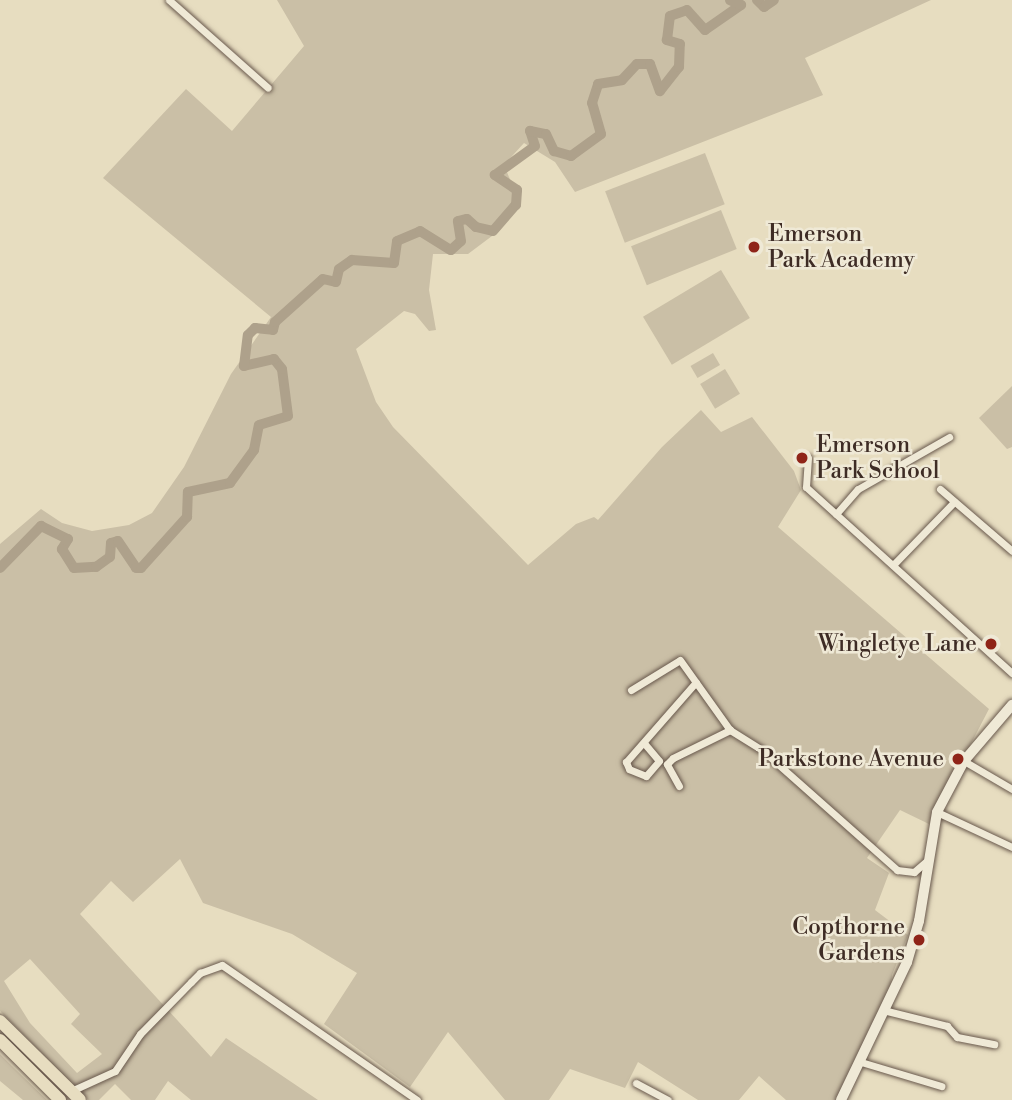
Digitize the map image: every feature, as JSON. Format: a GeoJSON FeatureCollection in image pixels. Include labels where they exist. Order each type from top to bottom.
{"type":"FeatureCollection","features":[{"type":"Feature","properties":{"kind":"highway"},"geometry":{"type":"LineString","coordinates":[[0,1021],[75,1096]]}},
{"type":"Feature","properties":{"kind":"highway"},"geometry":{"type":"LineString","coordinates":[[0,1040],[60,1100]]}},
{"type":"Feature","properties":{"kind":"street"},"geometry":{"type":"LineString","coordinates":[[169,0],[268,88]]}},
{"type":"Feature","properties":{"kind":"street"},"geometry":{"type":"LineString","coordinates":[[836,514],[858,489],[949,437]]}},
{"type":"Feature","properties":{"kind":"street"},"geometry":{"type":"LineString","coordinates":[[808,458],[806,487],[1012,673]]}},
{"type":"Feature","properties":{"kind":"street"},"geometry":{"type":"LineString","coordinates":[[940,489],[1012,551]]}},
{"type":"Feature","properties":{"kind":"street"},"geometry":{"type":"LineString","coordinates":[[893,565],[954,502]]}},
{"type":"Feature","properties":{"kind":"street"},"geometry":{"type":"LineString","coordinates":[[631,690],[676,660],[696,682],[730,730],[762,750],[897,870],[914,872],[924,885]]}},
{"type":"Feature","properties":{"kind":"street"},"geometry":{"type":"LineString","coordinates":[[644,743],[659,761],[646,776],[629,769],[626,762],[696,682]]}},
{"type":"Feature","properties":{"kind":"street"},"geometry":{"type":"LineString","coordinates":[[841,1100],[887,1012],[919,921],[937,812],[964,761],[1012,705]]}},
{"type":"Feature","properties":{"kind":"street"},"geometry":{"type":"LineString","coordinates":[[679,786],[667,764],[673,758],[730,730]]}},
{"type":"Feature","properties":{"kind":"street"},"geometry":{"type":"LineString","coordinates":[[964,761],[1012,789]]}},
{"type":"Feature","properties":{"kind":"street"},"geometry":{"type":"LineString","coordinates":[[937,812],[1012,848]]}},
{"type":"Feature","properties":{"kind":"street"},"geometry":{"type":"LineString","coordinates":[[914,872],[928,860]]}},
{"type":"Feature","properties":{"kind":"street"},"geometry":{"type":"LineString","coordinates":[[75,1096],[114,1071],[140,1034],[200,973],[222,965],[417,1100]]}},
{"type":"Feature","properties":{"kind":"street"},"geometry":{"type":"LineString","coordinates":[[887,1012],[947,1026],[957,1037],[994,1044]]}},
{"type":"Feature","properties":{"kind":"street"},"geometry":{"type":"LineString","coordinates":[[861,1062],[941,1086]]}},
{"type":"Feature","properties":{"kind":"street"},"geometry":{"type":"LineString","coordinates":[[636,1083],[668,1100]]}},
{"type":"Feature","properties":{"kind":"shaded area"},"geometry":{"type":"Polygon","coordinates":[[[277,0],[931,0],[805,58],[823,95],[575,192],[555,162],[524,143],[504,165],[514,189],[512,211],[500,230],[468,254],[433,254],[429,290],[436,330],[429,331],[415,314],[404,311],[356,349],[376,402],[393,427],[528,565],[576,524],[594,517],[598,520],[662,447],[701,410],[721,432],[752,417],[794,471],[801,490],[778,527],[989,709],[929,824],[900,810],[867,858],[889,873],[875,910],[908,935],[892,975],[889,1005],[840,1100],[786,1100],[759,1076],[739,1100],[698,1100],[638,1062],[625,1088],[570,1069],[549,1100],[505,1100],[448,1032],[410,1087],[324,1024],[357,973],[292,934],[203,903],[180,859],[133,902],[111,881],[80,914],[211,1057],[226,1038],[318,1100],[191,1100],[168,1081],[155,1100],[131,1100],[115,1084],[99,1100],[88,1100],[0,1011],[0,544],[41,509],[62,523],[92,531],[129,525],[152,513],[184,467],[231,374],[271,317],[103,178],[186,89],[232,131],[304,46],[277,0]],[[30,959],[4,981],[30,1023],[77,1073],[102,1054],[71,1024],[80,1014],[30,959]]]}},
{"type":"Feature","properties":{"kind":"shaded area"},"geometry":{"type":"Polygon","coordinates":[[[705,153],[725,204],[625,243],[605,191],[705,153]]]}},
{"type":"Feature","properties":{"kind":"shaded area"},"geometry":{"type":"Polygon","coordinates":[[[721,210],[737,249],[647,285],[631,246],[721,210]]]}},
{"type":"Feature","properties":{"kind":"shaded area"},"geometry":{"type":"Polygon","coordinates":[[[721,270],[750,318],[672,365],[643,317],[721,270]]]}},
{"type":"Feature","properties":{"kind":"shaded area"},"geometry":{"type":"Polygon","coordinates":[[[713,353],[720,365],[697,378],[690,366],[713,353]]]}},
{"type":"Feature","properties":{"kind":"shaded area"},"geometry":{"type":"Polygon","coordinates":[[[725,369],[740,394],[715,409],[700,384],[725,369]]]}},
{"type":"Feature","properties":{"kind":"shaded area"},"geometry":{"type":"Polygon","coordinates":[[[1012,386],[1012,447],[1007,449],[979,418],[1012,386]]]}},
{"type":"Feature","properties":{"kind":"shaded area"},"geometry":{"type":"Polygon","coordinates":[[[0,1054],[47,1100],[23,1100],[0,1081],[0,1054]]]}},
{"type":"Feature","properties":{"kind":"waterway"},"geometry":{"type":"LineString","coordinates":[[0,568],[41,526],[68,539],[62,549],[74,568],[96,567],[110,557],[111,543],[118,541],[136,568],[141,568],[187,517],[188,492],[230,483],[254,450],[259,425],[288,416],[282,369],[274,359],[244,366],[248,335],[255,328],[273,330],[275,322],[323,279],[336,282],[339,269],[352,260],[394,263],[397,241],[420,231],[451,250],[461,241],[458,221],[467,219],[476,227],[493,231],[516,205],[517,190],[495,175],[535,146],[530,131],[546,134],[554,151],[571,156],[601,134],[592,103],[598,84],[622,80],[637,64],[650,64],[660,91],[679,67],[680,44],[667,40],[670,16],[687,10],[705,30],[741,5],[730,0]]}},
{"type":"Feature","properties":{"kind":"waterway"},"geometry":{"type":"LineString","coordinates":[[757,0],[764,7],[774,0]]}},
{"type":"Feature","properties":{"kind":"place","name":"Emerson Park Academy"},"geometry":{"type":"Point","coordinates":[754,247]}},
{"type":"Feature","properties":{"kind":"place","name":"Emerson Park School"},"geometry":{"type":"Point","coordinates":[802,458]}},
{"type":"Feature","properties":{"kind":"place","name":"Wingletye Lane"},"geometry":{"type":"Point","coordinates":[991,644]}},
{"type":"Feature","properties":{"kind":"place","name":"Parkstone Avenue"},"geometry":{"type":"Point","coordinates":[958,759]}},
{"type":"Feature","properties":{"kind":"place","name":"Copthorne Gardens"},"geometry":{"type":"Point","coordinates":[919,940]}}]}
